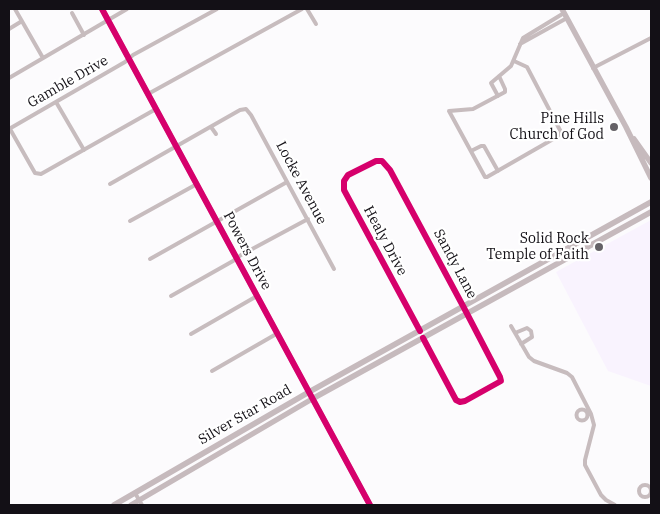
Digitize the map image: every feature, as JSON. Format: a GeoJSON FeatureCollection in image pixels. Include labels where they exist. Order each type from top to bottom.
{"type":"FeatureCollection","features":[{"type":"Feature","properties":{"kind":"main road","name":"Powers Drive"},"geometry":{"type":"LineString","coordinates":[[102,9],[370,505]]}},
{"type":"Feature","properties":{"kind":"main road"},"geometry":{"type":"LineString","coordinates":[[564,13],[626,127],[651,178]]}},
{"type":"Feature","properties":{"kind":"main road"},"geometry":{"type":"LineString","coordinates":[[626,127],[651,163]]}},
{"type":"Feature","properties":{"kind":"main road","name":"Silver Star Road"},"geometry":{"type":"LineString","coordinates":[[114,505],[308,392],[651,202]]}},
{"type":"Feature","properties":{"kind":"main road","name":"Silver Star Road"},"geometry":{"type":"LineString","coordinates":[[131,505],[140,503],[312,399],[651,212]]}},
{"type":"Feature","properties":{"kind":"main road"},"geometry":{"type":"LineString","coordinates":[[556,265],[559,259],[576,249],[579,242]]}},
{"type":"Feature","properties":{"kind":"main road"},"geometry":{"type":"LineString","coordinates":[[225,451],[226,444],[249,431],[258,422]]}},
{"type":"Feature","properties":{"kind":"street"},"geometry":{"type":"LineString","coordinates":[[15,9],[43,58]]}},
{"type":"Feature","properties":{"kind":"street"},"geometry":{"type":"LineString","coordinates":[[9,78],[128,9]]}},
{"type":"Feature","properties":{"kind":"street","name":"Gamble Drive"},"geometry":{"type":"LineString","coordinates":[[9,129],[217,9]]}},
{"type":"Feature","properties":{"kind":"street"},"geometry":{"type":"LineString","coordinates":[[148,94],[302,9]]}},
{"type":"Feature","properties":{"kind":"street"},"geometry":{"type":"LineString","coordinates":[[307,9],[316,24]]}},
{"type":"Feature","properties":{"kind":"street"},"geometry":{"type":"LineString","coordinates":[[72,13],[84,35]]}},
{"type":"Feature","properties":{"kind":"street"},"geometry":{"type":"LineString","coordinates":[[498,96],[491,82],[509,69],[520,44],[564,13]]}},
{"type":"Feature","properties":{"kind":"street"},"geometry":{"type":"LineString","coordinates":[[9,29],[22,21]]}},
{"type":"Feature","properties":{"kind":"street"},"geometry":{"type":"LineString","coordinates":[[593,68],[651,38]]}},
{"type":"Feature","properties":{"kind":"street"},"geometry":{"type":"LineString","coordinates":[[499,76],[506,90],[498,96],[473,109],[449,111],[485,177],[560,136],[562,133],[527,67],[514,61]]}},
{"type":"Feature","properties":{"kind":"street"},"geometry":{"type":"LineString","coordinates":[[56,102],[84,150]]}},
{"type":"Feature","properties":{"kind":"street"},"geometry":{"type":"LineString","coordinates":[[9,129],[35,173],[41,174],[156,109]]}},
{"type":"Feature","properties":{"kind":"street","name":"Locke Avenue"},"geometry":{"type":"LineString","coordinates":[[211,127],[240,110],[246,109],[334,269]]}},
{"type":"Feature","properties":{"kind":"street"},"geometry":{"type":"LineString","coordinates":[[110,184],[211,127],[216,134]]}},
{"type":"Feature","properties":{"kind":"street"},"geometry":{"type":"LineString","coordinates":[[471,152],[484,146],[498,171]]}},
{"type":"Feature","properties":{"kind":"street","name":"Sandy Lane"},"geometry":{"type":"LineString","coordinates":[[360,168],[376,161],[382,161],[386,164],[463,306],[501,381],[497,385],[464,401],[456,400],[423,338]]}},
{"type":"Feature","properties":{"kind":"street","name":"Healy Drive"},"geometry":{"type":"LineString","coordinates":[[360,168],[348,175],[344,181],[344,190],[420,331]]}},
{"type":"Feature","properties":{"kind":"street"},"geometry":{"type":"LineString","coordinates":[[150,259],[287,182]]}},
{"type":"Feature","properties":{"kind":"street"},"geometry":{"type":"LineString","coordinates":[[130,222],[197,184]]}},
{"type":"Feature","properties":{"kind":"street"},"geometry":{"type":"LineString","coordinates":[[171,296],[308,219]]}},
{"type":"Feature","properties":{"kind":"street"},"geometry":{"type":"LineString","coordinates":[[190,334],[257,296]]}},
{"type":"Feature","properties":{"kind":"street"},"geometry":{"type":"LineString","coordinates":[[512,326],[529,357],[534,361],[567,373],[572,378],[594,425],[584,460],[585,465],[601,494],[606,500],[615,505]]}},
{"type":"Feature","properties":{"kind":"street"},"geometry":{"type":"LineString","coordinates":[[515,333],[527,328],[531,332],[532,337],[521,344]]}},
{"type":"Feature","properties":{"kind":"street"},"geometry":{"type":"LineString","coordinates":[[212,371],[278,333]]}},
{"type":"Feature","properties":{"kind":"street"},"geometry":{"type":"LineString","coordinates":[[135,493],[140,503]]}},
{"type":"Feature","properties":{"kind":"shaded area"},"geometry":{"type":"Polygon","coordinates":[[[651,220],[651,386],[608,371],[556,272],[651,220]]]}},
{"type":"Feature","properties":{"kind":"cycle path"},"geometry":{"type":"LineString","coordinates":[[102,9],[370,505]]}},
{"type":"Feature","properties":{"kind":"cycle path"},"geometry":{"type":"LineString","coordinates":[[420,331],[344,190],[344,181],[348,175],[376,161],[382,161],[390,170],[501,381],[465,401],[460,402],[456,400],[423,338]]}},
{"type":"Feature","properties":{"kind":"place","name":"Pine Hills Church of God"},"geometry":{"type":"Point","coordinates":[614,127]}},
{"type":"Feature","properties":{"kind":"place","name":"Solid Rock Temple of Faith"},"geometry":{"type":"Point","coordinates":[599,247]}}]}
